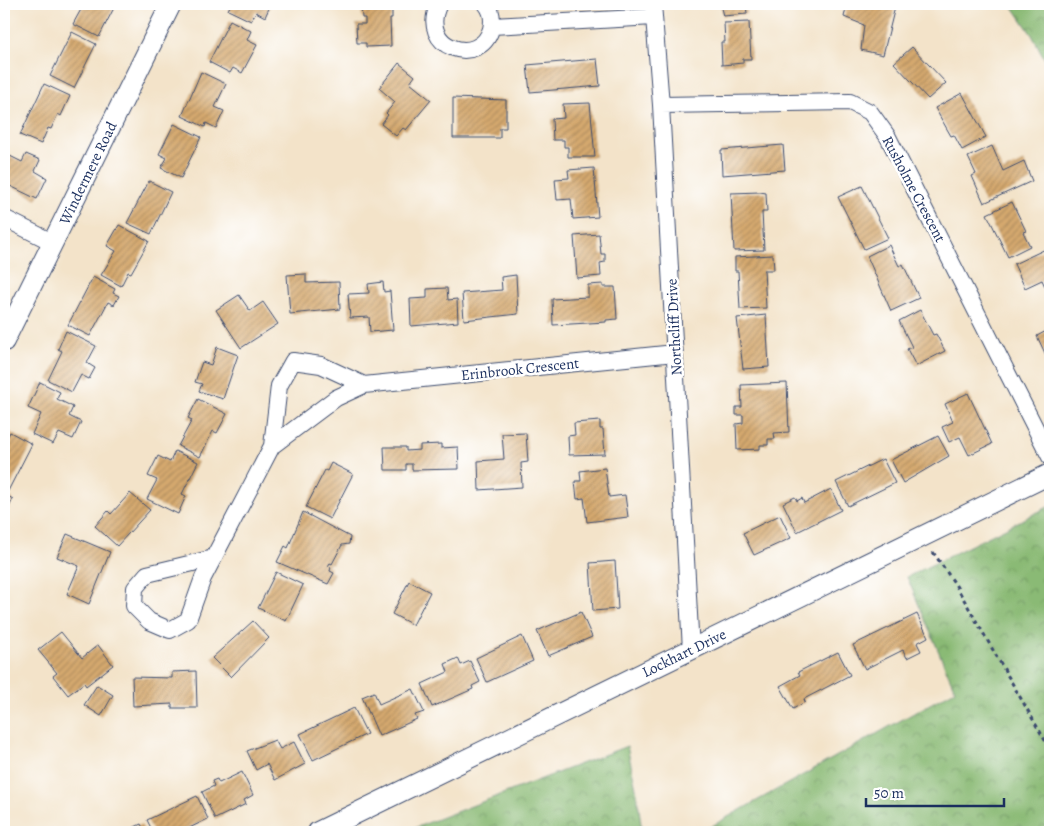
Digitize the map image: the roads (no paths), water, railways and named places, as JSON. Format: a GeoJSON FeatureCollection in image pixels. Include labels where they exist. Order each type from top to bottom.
{"type":"FeatureCollection","features":[{"type":"Feature","properties":{"kind":"street","name":"Windermere Road"},"geometry":{"type":"LineString","coordinates":[[4,341],[54,244],[171,4]]}},
{"type":"Feature","properties":{"kind":"street"},"geometry":{"type":"LineString","coordinates":[[439,4],[434,22],[436,32],[448,46],[467,50],[477,47],[484,41],[492,26],[492,15],[486,4]]}},
{"type":"Feature","properties":{"kind":"street"},"geometry":{"type":"LineString","coordinates":[[492,26],[653,10]]}},
{"type":"Feature","properties":{"kind":"street","name":"Northcliff Drive"},"geometry":{"type":"LineString","coordinates":[[653,10],[661,105],[691,650]]}},
{"type":"Feature","properties":{"kind":"street","name":"Rusholme Crescent"},"geometry":{"type":"LineString","coordinates":[[661,105],[850,102],[870,112],[888,137],[1050,457]]}},
{"type":"Feature","properties":{"kind":"street"},"geometry":{"type":"LineString","coordinates":[[4,218],[54,244]]}},
{"type":"Feature","properties":{"kind":"street","name":"Erinbrook Crescent"},"geometry":{"type":"LineString","coordinates":[[272,446],[336,398],[364,385],[675,353]]}},
{"type":"Feature","properties":{"kind":"street","name":"Erinbrook Crescent"},"geometry":{"type":"LineString","coordinates":[[214,558],[147,574],[135,588],[134,606],[149,621],[170,630],[188,620],[203,578],[214,558],[272,446],[279,386],[293,361],[321,364],[364,385]]}},
{"type":"Feature","properties":{"kind":"street","name":"Lockhart Drive"},"geometry":{"type":"LineString","coordinates":[[318,832],[1050,474]]}}]}
